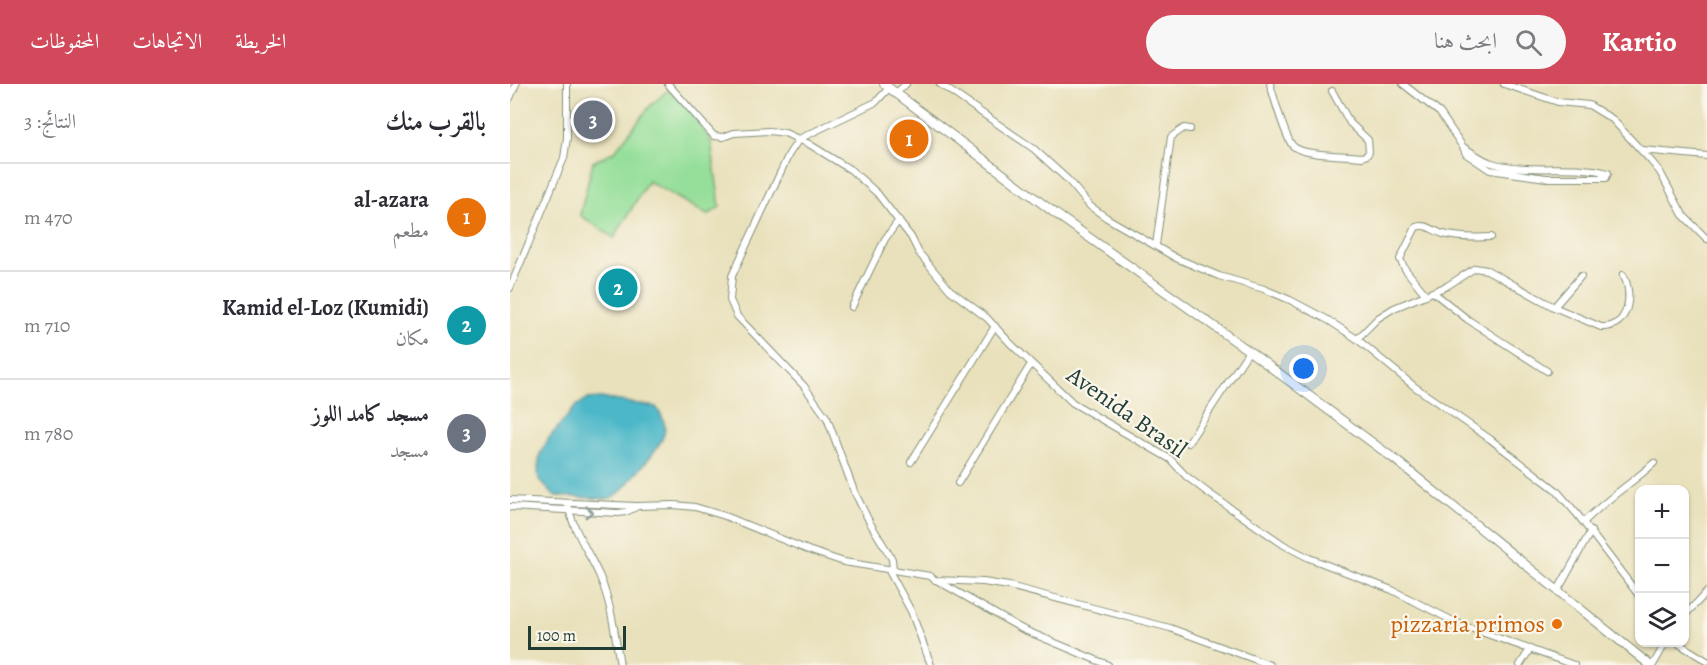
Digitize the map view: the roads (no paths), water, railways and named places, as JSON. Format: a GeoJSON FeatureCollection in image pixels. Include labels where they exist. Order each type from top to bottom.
{"type":"FeatureCollection","features":[{"type":"Feature","properties":{"kind":"main road"},"geometry":{"type":"LineString","coordinates":[[889,89],[1056,214],[1249,351],[1393,458],[1652,665]]}},
{"type":"Feature","properties":{"kind":"street"},"geometry":{"type":"LineString","coordinates":[[510,98],[516,84]]}},
{"type":"Feature","properties":{"kind":"street"},"geometry":{"type":"LineString","coordinates":[[510,285],[564,158],[567,138],[567,84]]}},
{"type":"Feature","properties":{"kind":"street","name":"Avenida Brasil"},"geometry":{"type":"LineString","coordinates":[[668,84],[714,136],[723,137],[734,133],[769,131],[785,133],[851,170],[877,193],[899,220],[919,253],[950,290],[995,326],[1073,403],[1170,459],[1186,476],[1207,492],[1284,544],[1317,561],[1392,590],[1460,624],[1574,665]]}},
{"type":"Feature","properties":{"kind":"street"},"geometry":{"type":"LineString","coordinates":[[906,84],[889,89],[876,102],[799,139],[789,154],[732,276],[730,300],[737,316],[793,374],[827,418],[854,491],[892,559],[890,569],[911,611],[931,665]]}},
{"type":"Feature","properties":{"kind":"street"},"geometry":{"type":"LineString","coordinates":[[940,84],[1034,149],[1068,180],[1090,206],[1107,218],[1176,258],[1219,276],[1264,289],[1290,300],[1328,320],[1357,339],[1415,387],[1536,473],[1556,490],[1584,522],[1637,593]]}},
{"type":"Feature","properties":{"kind":"street"},"geometry":{"type":"LineString","coordinates":[[1270,84],[1289,140],[1295,148],[1311,152],[1362,157],[1367,155],[1368,140],[1350,123],[1332,91]]}},
{"type":"Feature","properties":{"kind":"street"},"geometry":{"type":"LineString","coordinates":[[1403,84],[1440,113],[1466,154],[1490,170],[1546,178],[1606,178],[1608,173],[1593,169],[1537,170],[1491,163],[1463,147]]}},
{"type":"Feature","properties":{"kind":"street"},"geometry":{"type":"LineString","coordinates":[[1504,84],[1540,98],[1581,104],[1599,110],[1612,119],[1660,172],[1683,214],[1707,239]]}},
{"type":"Feature","properties":{"kind":"street"},"geometry":{"type":"LineString","coordinates":[[1156,245],[1171,137],[1184,128],[1190,129]]}},
{"type":"Feature","properties":{"kind":"street"},"geometry":{"type":"LineString","coordinates":[[1641,150],[1707,156]]}},
{"type":"Feature","properties":{"kind":"street"},"geometry":{"type":"LineString","coordinates":[[852,307],[885,239],[899,220]]}},
{"type":"Feature","properties":{"kind":"street"},"geometry":{"type":"LineString","coordinates":[[1426,295],[1405,269],[1400,259],[1416,227],[1426,226],[1441,233],[1457,236],[1491,237]]}},
{"type":"Feature","properties":{"kind":"street"},"geometry":{"type":"LineString","coordinates":[[1357,339],[1378,318],[1394,308],[1433,292],[1460,278],[1470,269],[1479,267],[1554,307],[1601,327],[1608,327],[1626,312],[1629,303],[1630,291],[1623,274]]}},
{"type":"Feature","properties":{"kind":"street"},"geometry":{"type":"LineString","coordinates":[[1554,307],[1581,276]]}},
{"type":"Feature","properties":{"kind":"street"},"geometry":{"type":"LineString","coordinates":[[1433,292],[1467,319],[1547,371]]}},
{"type":"Feature","properties":{"kind":"street"},"geometry":{"type":"LineString","coordinates":[[911,462],[995,326]]}},
{"type":"Feature","properties":{"kind":"street"},"geometry":{"type":"LineString","coordinates":[[1188,443],[1249,351]]}},
{"type":"Feature","properties":{"kind":"street"},"geometry":{"type":"LineString","coordinates":[[958,483],[1031,364]]}},
{"type":"Feature","properties":{"kind":"street"},"geometry":{"type":"LineString","coordinates":[[1584,522],[1599,507],[1654,463]]}},
{"type":"Feature","properties":{"kind":"street"},"geometry":{"type":"LineString","coordinates":[[510,500],[569,507]]}},
{"type":"Feature","properties":{"kind":"street"},"geometry":{"type":"LineString","coordinates":[[510,507],[674,505],[703,509],[844,562],[930,576],[1022,629],[1108,665]]}},
{"type":"Feature","properties":{"kind":"street"},"geometry":{"type":"LineString","coordinates":[[569,507],[607,595],[615,626],[620,665]]}},
{"type":"Feature","properties":{"kind":"street"},"geometry":{"type":"LineString","coordinates":[[1558,590],[1591,531]]}},
{"type":"Feature","properties":{"kind":"street"},"geometry":{"type":"LineString","coordinates":[[935,580],[983,582],[1009,586],[1070,601],[1170,628],[1270,665]]}},
{"type":"Feature","properties":{"kind":"street"},"geometry":{"type":"LineString","coordinates":[[1689,611],[1707,594]]}},
{"type":"Feature","properties":{"kind":"street"},"geometry":{"type":"LineString","coordinates":[[1652,665],[1663,647]]}},
{"type":"Feature","properties":{"kind":"street"},"geometry":{"type":"LineString","coordinates":[[1684,647],[1707,661]]}},
{"type":"Feature","properties":{"kind":"street"},"geometry":{"type":"LineString","coordinates":[[1520,665],[1530,649]]}},
{"type":"Feature","properties":{"kind":"water"},"geometry":{"type":"Polygon","coordinates":[[[601,398],[656,407],[662,416],[664,434],[651,456],[619,493],[611,498],[555,496],[539,480],[540,454],[549,438],[576,406],[587,399],[601,398]]]}},
{"type":"Feature","properties":{"kind":"place","name":"مسجد كامد اللوز"},"geometry":{"type":"Point","coordinates":[593,120]}},
{"type":"Feature","properties":{"kind":"place","name":"al-azara"},"geometry":{"type":"Point","coordinates":[909,139]}},
{"type":"Feature","properties":{"kind":"place","name":"Kamid el-Loz (Kumidi)"},"geometry":{"type":"Point","coordinates":[618,288]}},
{"type":"Feature","properties":{"kind":"place","name":"pizzaria primos"},"geometry":{"type":"Point","coordinates":[1557,624]}}]}
